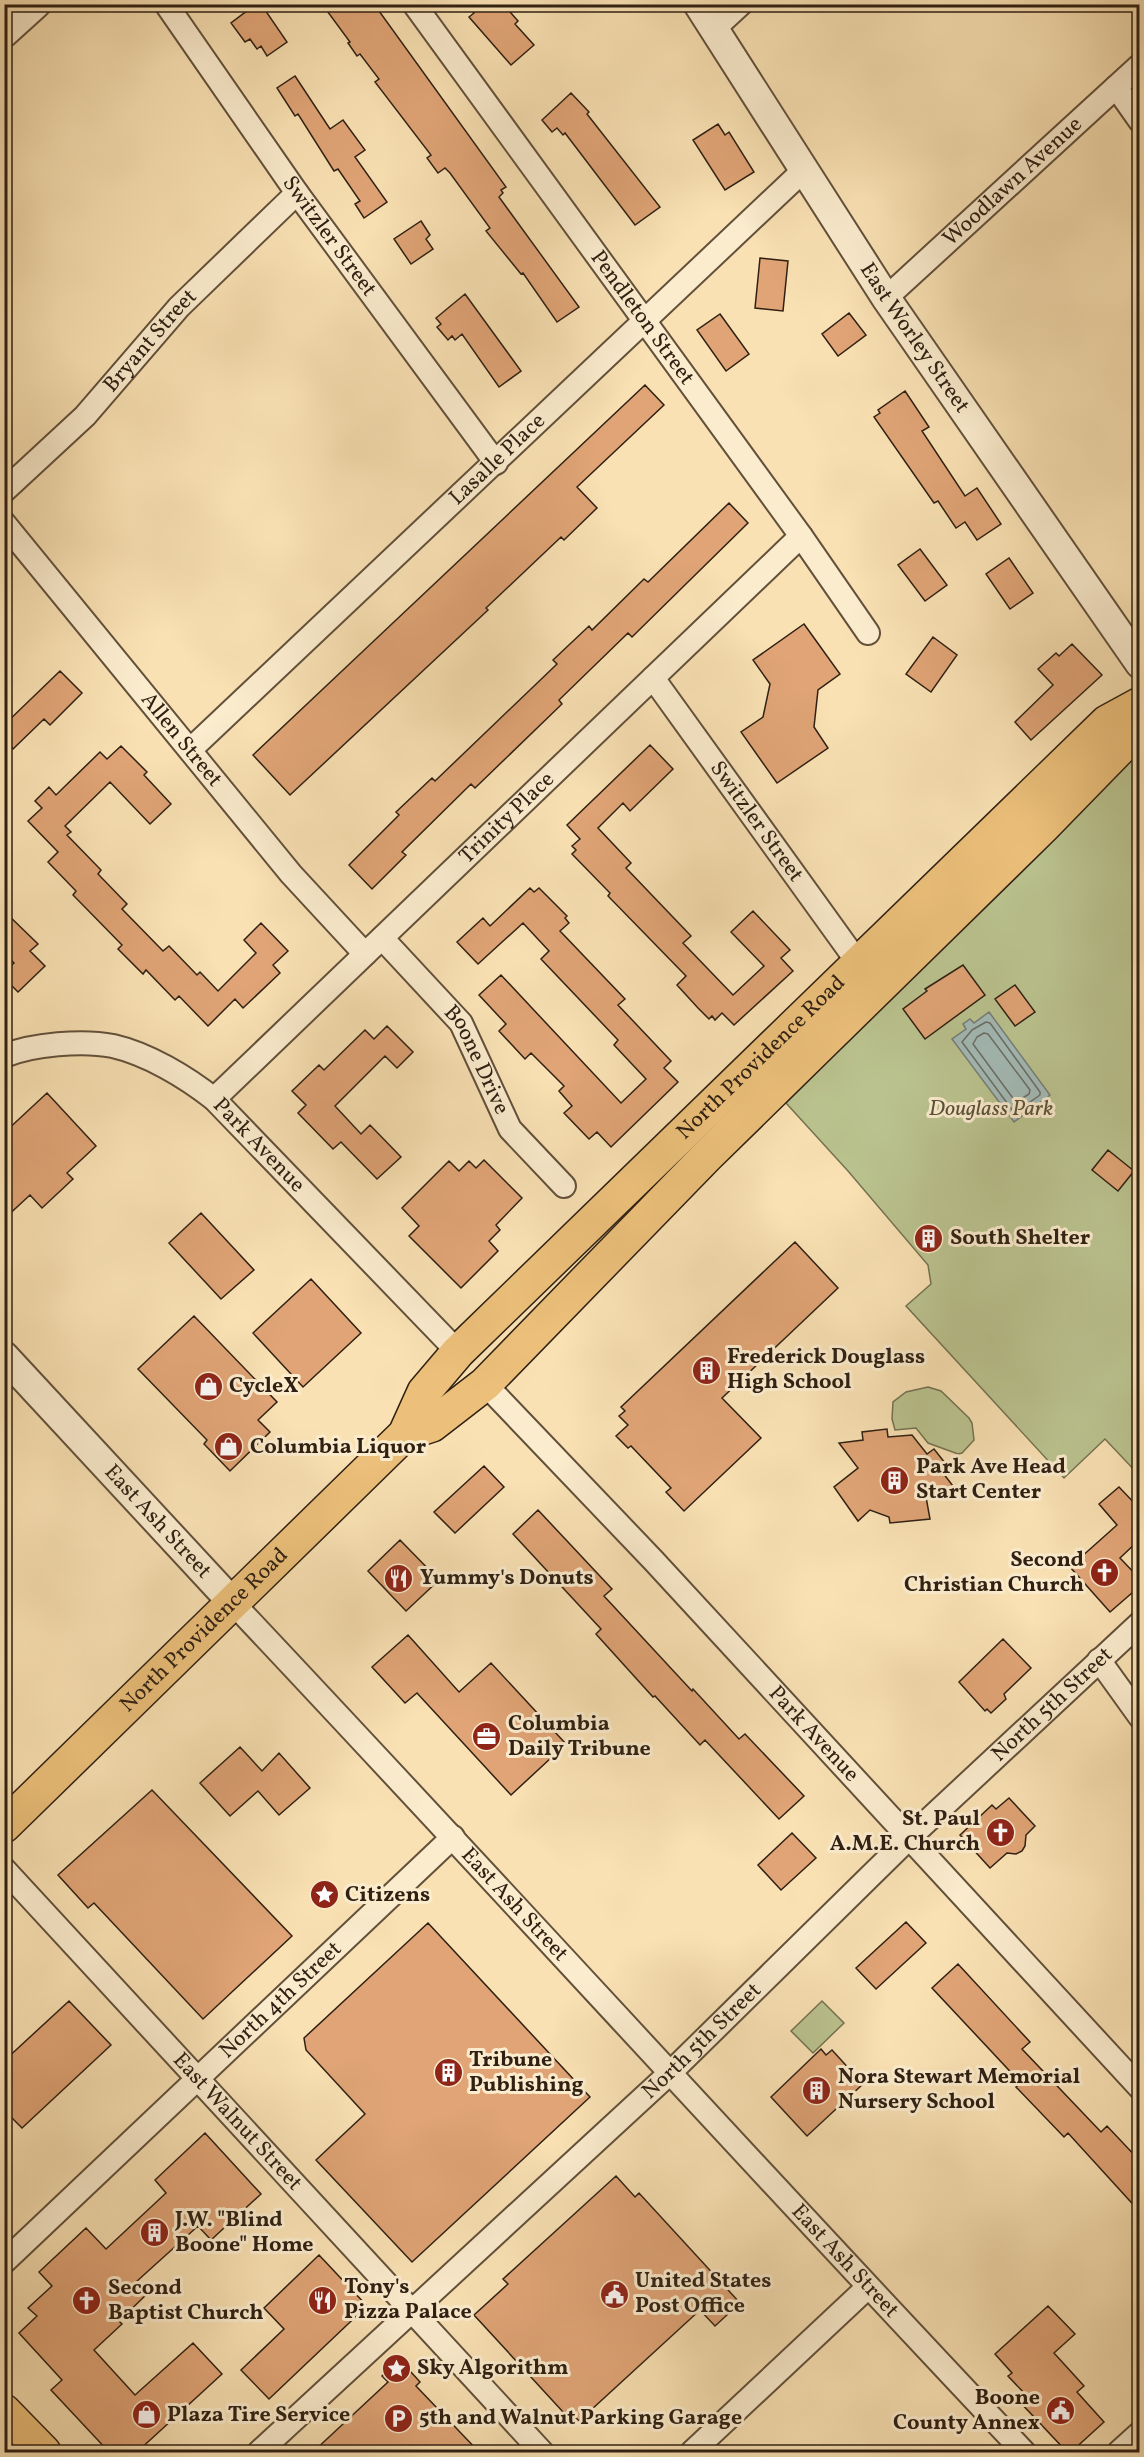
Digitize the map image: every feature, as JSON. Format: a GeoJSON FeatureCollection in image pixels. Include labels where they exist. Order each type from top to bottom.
{"type":"FeatureCollection","features":[{"type":"Feature","properties":{"kind":"main road","name":"North Providence Road"},"geometry":{"type":"LineString","coordinates":[[418,1430],[423,1392],[458,1352],[1107,722],[1140,704]]}},
{"type":"Feature","properties":{"kind":"main road","name":"North Providence Road"},"geometry":{"type":"LineString","coordinates":[[4,1826],[232,1602],[418,1430],[485,1384],[706,1157],[1058,811],[1120,748],[1140,721]]}},
{"type":"Feature","properties":{"kind":"main road"},"geometry":{"type":"LineString","coordinates":[[485,1384],[479,1367],[490,1341],[534,1278]]}},
{"type":"Feature","properties":{"kind":"main road"},"geometry":{"type":"LineString","coordinates":[[4,2411],[44,2452]]}},
{"type":"Feature","properties":{"kind":"street"},"geometry":{"type":"LineString","coordinates":[[4,33],[36,4]]}},
{"type":"Feature","properties":{"kind":"street","name":"Switzler Street"},"geometry":{"type":"LineString","coordinates":[[166,4],[297,193],[496,463]]}},
{"type":"Feature","properties":{"kind":"street","name":"Pendleton Street"},"geometry":{"type":"LineString","coordinates":[[414,4],[801,536],[868,633]]}},
{"type":"Feature","properties":{"kind":"street","name":"East Worley Street"},"geometry":{"type":"LineString","coordinates":[[698,4],[886,298],[1140,664]]}},
{"type":"Feature","properties":{"kind":"street"},"geometry":{"type":"LineString","coordinates":[[715,28],[741,4]]}},
{"type":"Feature","properties":{"kind":"street","name":"Woodlawn Avenue"},"geometry":{"type":"LineString","coordinates":[[886,298],[1140,65]]}},
{"type":"Feature","properties":{"kind":"street"},"geometry":{"type":"LineString","coordinates":[[1116,87],[1140,121]]}},
{"type":"Feature","properties":{"kind":"street","name":"Lasalle Place"},"geometry":{"type":"LineString","coordinates":[[190,750],[805,169]]}},
{"type":"Feature","properties":{"kind":"street","name":"Bryant Street"},"geometry":{"type":"LineString","coordinates":[[4,492],[85,416],[178,307],[297,193]]}},
{"type":"Feature","properties":{"kind":"street","name":"Allen Street"},"geometry":{"type":"LineString","coordinates":[[4,523],[291,874],[365,954]]}},
{"type":"Feature","properties":{"kind":"street","name":"Trinity Place"},"geometry":{"type":"LineString","coordinates":[[214,1099],[801,536]]}},
{"type":"Feature","properties":{"kind":"street","name":"Switzler Street"},"geometry":{"type":"LineString","coordinates":[[653,678],[860,964]]}},
{"type":"Feature","properties":{"kind":"street","name":"Boone Drive"},"geometry":{"type":"LineString","coordinates":[[382,938],[461,1023],[510,1129],[564,1186]]}},
{"type":"Feature","properties":{"kind":"street","name":"Park Avenue"},"geometry":{"type":"LineString","coordinates":[[4,1056],[16,1051],[52,1044],[113,1046],[154,1062],[194,1083],[214,1099],[458,1352]]}},
{"type":"Feature","properties":{"kind":"street","name":"East Ash Street"},"geometry":{"type":"LineString","coordinates":[[4,1356],[1024,2452]]}},
{"type":"Feature","properties":{"kind":"street","name":"Park Avenue"},"geometry":{"type":"LineString","coordinates":[[485,1384],[653,1560],[1140,2088]]}},
{"type":"Feature","properties":{"kind":"street","name":"North 5th Street"},"geometry":{"type":"LineString","coordinates":[[259,2452],[410,2310],[670,2073],[908,1839],[1140,1623]]}},
{"type":"Feature","properties":{"kind":"street"},"geometry":{"type":"LineString","coordinates":[[1099,1660],[1140,1717]]}},
{"type":"Feature","properties":{"kind":"street","name":"North 4th Street"},"geometry":{"type":"LineString","coordinates":[[4,2262],[453,1837]]}},
{"type":"Feature","properties":{"kind":"street","name":"East Walnut Street"},"geometry":{"type":"LineString","coordinates":[[4,1869],[542,2452]]}},
{"type":"Feature","properties":{"kind":"street"},"geometry":{"type":"LineString","coordinates":[[692,2452],[868,2287]]}},
{"type":"Feature","properties":{"kind":"street"},"geometry":{"type":"LineString","coordinates":[[1119,2452],[1140,2433]]}},
{"type":"Feature","properties":{"kind":"green space","name":"Douglass Park"},"geometry":{"type":"Polygon","coordinates":[[[1139,751],[1139,1475],[1105,1439],[1064,1478],[906,1306],[931,1284],[928,1265],[848,1171],[786,1103],[1139,751]]]}},
{"type":"Feature","properties":{"kind":"green space"},"geometry":{"type":"Polygon","coordinates":[[[928,1387],[941,1391],[972,1423],[974,1440],[962,1453],[958,1454],[928,1443],[916,1428],[895,1430],[892,1419],[893,1402],[906,1392],[928,1387]]]}},
{"type":"Feature","properties":{"kind":"green space"},"geometry":{"type":"Polygon","coordinates":[[[822,2001],[844,2023],[813,2053],[791,2031],[822,2001]]]}},
{"type":"Feature","properties":{"kind":"water"},"geometry":{"type":"Polygon","coordinates":[[[989,1012],[1050,1095],[1014,1122],[952,1039],[966,1029],[963,1024],[970,1019],[974,1023],[989,1012]]]}},
{"type":"Feature","properties":{"kind":"building"},"geometry":{"type":"Polygon","coordinates":[[[256,4],[261,4],[287,42],[267,56],[261,46],[257,49],[250,39],[245,42],[231,23],[256,4]]]}},
{"type":"Feature","properties":{"kind":"building"},"geometry":{"type":"Polygon","coordinates":[[[322,4],[374,4],[506,187],[501,190],[503,193],[499,197],[579,307],[557,322],[523,273],[521,274],[486,231],[490,228],[450,173],[445,168],[438,173],[427,158],[431,155],[375,82],[379,79],[360,54],[357,56],[348,43],[350,42],[322,4]]]}},
{"type":"Feature","properties":{"kind":"building"},"geometry":{"type":"Polygon","coordinates":[[[467,4],[503,4],[518,21],[515,24],[534,45],[511,65],[469,17],[474,13],[467,4]]]}},
{"type":"Feature","properties":{"kind":"building"},"geometry":{"type":"Polygon","coordinates":[[[295,76],[330,129],[343,120],[365,150],[355,157],[387,202],[364,218],[355,204],[360,201],[338,169],[334,171],[298,114],[295,116],[277,88],[295,76]]]}},
{"type":"Feature","properties":{"kind":"building"},"geometry":{"type":"Polygon","coordinates":[[[571,93],[589,112],[587,114],[660,207],[635,225],[565,133],[563,135],[557,128],[552,132],[542,120],[571,93]]]}},
{"type":"Feature","properties":{"kind":"building"},"geometry":{"type":"Polygon","coordinates":[[[718,124],[725,135],[729,132],[754,172],[725,190],[693,140],[718,124]]]}},
{"type":"Feature","properties":{"kind":"building"},"geometry":{"type":"Polygon","coordinates":[[[421,221],[430,235],[426,239],[433,249],[411,264],[394,239],[421,221]]]}},
{"type":"Feature","properties":{"kind":"building"},"geometry":{"type":"Polygon","coordinates":[[[760,258],[788,261],[783,311],[755,308],[760,258]]]}},
{"type":"Feature","properties":{"kind":"building"},"geometry":{"type":"Polygon","coordinates":[[[465,294],[521,371],[499,387],[462,334],[455,340],[452,336],[448,340],[437,327],[441,324],[436,318],[465,294]]]}},
{"type":"Feature","properties":{"kind":"building"},"geometry":{"type":"Polygon","coordinates":[[[849,313],[866,335],[838,356],[822,334],[849,313]]]}},
{"type":"Feature","properties":{"kind":"building"},"geometry":{"type":"Polygon","coordinates":[[[720,314],[749,354],[726,371],[697,330],[720,314]]]}},
{"type":"Feature","properties":{"kind":"building"},"geometry":{"type":"Polygon","coordinates":[[[645,385],[664,405],[577,487],[597,508],[564,540],[561,537],[486,608],[488,610],[290,795],[253,755],[645,385]]]}},
{"type":"Feature","properties":{"kind":"building"},"geometry":{"type":"Polygon","coordinates":[[[905,391],[929,427],[922,431],[965,496],[977,488],[1001,524],[977,540],[965,522],[956,528],[938,501],[934,503],[874,417],[880,413],[878,410],[905,391]]]}},
{"type":"Feature","properties":{"kind":"building"},"geometry":{"type":"Polygon","coordinates":[[[729,503],[748,523],[632,637],[628,633],[559,700],[562,704],[475,788],[471,784],[402,852],[406,855],[372,889],[349,865],[399,815],[396,812],[432,778],[435,781],[557,664],[553,660],[589,626],[592,630],[644,579],[648,582],[729,503]]]}},
{"type":"Feature","properties":{"kind":"building"},"geometry":{"type":"Polygon","coordinates":[[[920,549],[947,585],[925,601],[898,565],[920,549]]]}},
{"type":"Feature","properties":{"kind":"building"},"geometry":{"type":"Polygon","coordinates":[[[1009,558],[1033,593],[1010,609],[986,574],[1009,558]]]}},
{"type":"Feature","properties":{"kind":"building"},"geometry":{"type":"Polygon","coordinates":[[[804,624],[840,674],[818,690],[814,727],[828,748],[777,783],[741,732],[763,717],[770,684],[753,660],[804,624]]]}},
{"type":"Feature","properties":{"kind":"building"},"geometry":{"type":"Polygon","coordinates":[[[933,637],[957,655],[931,692],[906,674],[933,637]]]}},
{"type":"Feature","properties":{"kind":"building"},"geometry":{"type":"Polygon","coordinates":[[[1072,644],[1102,675],[1031,740],[1015,722],[1053,685],[1038,669],[1056,653],[1059,656],[1072,644]]]}},
{"type":"Feature","properties":{"kind":"building"},"geometry":{"type":"Polygon","coordinates":[[[60,671],[82,693],[50,725],[44,719],[13,749],[4,740],[4,725],[60,671]]]}},
{"type":"Feature","properties":{"kind":"building"},"geometry":{"type":"Polygon","coordinates":[[[650,745],[673,769],[630,811],[623,803],[598,828],[631,863],[626,868],[691,936],[683,943],[733,995],[764,966],[731,932],[753,911],[790,950],[781,958],[793,971],[734,1025],[722,1013],[715,1020],[712,1016],[709,1019],[698,1008],[677,985],[686,976],[608,896],[610,893],[572,854],[576,850],[572,846],[580,839],[567,825],[650,745]]]}},
{"type":"Feature","properties":{"kind":"building"},"geometry":{"type":"Polygon","coordinates":[[[121,746],[147,772],[144,775],[171,804],[150,824],[110,782],[65,826],[71,832],[67,835],[101,870],[98,874],[127,904],[122,909],[163,951],[169,946],[197,975],[200,972],[218,991],[256,953],[244,940],[261,923],[288,951],[273,965],[280,973],[243,1008],[235,999],[208,1026],[179,996],[175,1000],[146,970],[143,974],[118,949],[122,945],[73,895],[76,891],[48,862],[58,852],[28,821],[42,808],[35,801],[49,787],[56,795],[100,752],[107,759],[121,746]]]}},
{"type":"Feature","properties":{"kind":"building"},"geometry":{"type":"Polygon","coordinates":[[[530,888],[534,892],[539,888],[567,916],[565,918],[569,923],[560,931],[625,999],[618,1005],[671,1061],[664,1068],[678,1082],[611,1147],[597,1132],[589,1139],[564,1113],[572,1106],[559,1091],[564,1086],[531,1053],[525,1059],[499,1031],[506,1024],[479,995],[501,975],[621,1103],[646,1079],[614,1045],[618,1040],[541,959],[549,951],[523,923],[478,964],[457,942],[483,918],[490,926],[530,888]]]}},
{"type":"Feature","properties":{"kind":"building"},"geometry":{"type":"Polygon","coordinates":[[[4,911],[38,944],[30,951],[45,966],[18,992],[4,978],[4,972],[14,963],[4,953],[4,911]]]}},
{"type":"Feature","properties":{"kind":"building"},"geometry":{"type":"Polygon","coordinates":[[[963,965],[985,995],[925,1039],[903,1009],[927,991],[925,989],[963,965]]]}},
{"type":"Feature","properties":{"kind":"building"},"geometry":{"type":"Polygon","coordinates":[[[1015,985],[1035,1012],[1015,1026],[995,999],[1015,985]]]}},
{"type":"Feature","properties":{"kind":"building"},"geometry":{"type":"Polygon","coordinates":[[[387,1026],[413,1052],[397,1068],[385,1056],[335,1106],[361,1134],[370,1125],[401,1157],[377,1179],[341,1142],[333,1149],[298,1113],[306,1105],[292,1091],[319,1065],[324,1070],[365,1030],[374,1039],[387,1026]]]}},
{"type":"Feature","properties":{"kind":"building"},"geometry":{"type":"Polygon","coordinates":[[[47,1093],[96,1146],[67,1173],[73,1179],[42,1208],[30,1195],[4,1219],[4,1133],[47,1093]]]}},
{"type":"Feature","properties":{"kind":"building"},"geometry":{"type":"Polygon","coordinates":[[[1108,1150],[1134,1171],[1118,1191],[1092,1170],[1108,1150]]]}},
{"type":"Feature","properties":{"kind":"building"},"geometry":{"type":"Polygon","coordinates":[[[484,1160],[522,1198],[496,1225],[500,1230],[489,1241],[498,1251],[461,1288],[409,1236],[419,1226],[402,1208],[449,1161],[459,1171],[469,1161],[476,1168],[484,1160]]]}},
{"type":"Feature","properties":{"kind":"building"},"geometry":{"type":"Polygon","coordinates":[[[201,1213],[254,1270],[221,1299],[169,1243],[201,1213]]]}},
{"type":"Feature","properties":{"kind":"building","name":"Frederick Douglass High School"},"geometry":{"type":"Polygon","coordinates":[[[795,1242],[838,1288],[722,1398],[761,1438],[684,1511],[666,1492],[671,1488],[631,1446],[628,1448],[616,1436],[628,1425],[619,1416],[625,1411],[621,1407],[795,1242]]]}},
{"type":"Feature","properties":{"kind":"building"},"geometry":{"type":"Polygon","coordinates":[[[311,1279],[361,1333],[303,1387],[253,1333],[311,1279]]]}},
{"type":"Feature","properties":{"kind":"building","name":"CycleX"},"geometry":{"type":"Polygon","coordinates":[[[194,1316],[277,1402],[258,1420],[270,1432],[230,1471],[204,1444],[207,1440],[138,1369],[194,1316]]]}},
{"type":"Feature","properties":{"kind":"building","name":"Park Ave Head Start Center"},"geometry":{"type":"Polygon","coordinates":[[[887,1429],[888,1437],[912,1435],[927,1454],[934,1449],[949,1468],[943,1473],[960,1495],[926,1497],[930,1519],[890,1523],[889,1517],[870,1510],[858,1521],[834,1487],[858,1468],[839,1443],[863,1440],[862,1432],[887,1429]]]}},
{"type":"Feature","properties":{"kind":"building"},"geometry":{"type":"Polygon","coordinates":[[[484,1466],[504,1487],[455,1533],[434,1512],[484,1466]]]}},
{"type":"Feature","properties":{"kind":"building","name":"Second Christian Church"},"geometry":{"type":"Polygon","coordinates":[[[1119,1487],[1140,1509],[1140,1539],[1120,1558],[1140,1579],[1140,1586],[1110,1612],[1070,1567],[1117,1525],[1099,1504],[1119,1487]]]}},
{"type":"Feature","properties":{"kind":"building"},"geometry":{"type":"Polygon","coordinates":[[[538,1510],[612,1589],[604,1596],[692,1691],[693,1689],[739,1739],[745,1734],[804,1796],[779,1819],[705,1740],[700,1745],[655,1696],[653,1697],[596,1634],[601,1629],[513,1534],[538,1510]]]}},
{"type":"Feature","properties":{"kind":"building"},"geometry":{"type":"Polygon","coordinates":[[[400,1540],[439,1580],[406,1611],[368,1571],[400,1540]]]}},
{"type":"Feature","properties":{"kind":"building"},"geometry":{"type":"Polygon","coordinates":[[[408,1635],[459,1692],[491,1663],[566,1744],[511,1795],[417,1693],[405,1703],[372,1667],[408,1635]]]}},
{"type":"Feature","properties":{"kind":"building"},"geometry":{"type":"Polygon","coordinates":[[[1003,1639],[1031,1668],[1004,1694],[1006,1699],[991,1713],[987,1709],[985,1711],[959,1682],[1003,1639]]]}},
{"type":"Feature","properties":{"kind":"building"},"geometry":{"type":"Polygon","coordinates":[[[240,1747],[262,1771],[279,1753],[310,1788],[279,1815],[258,1791],[230,1816],[200,1783],[240,1747]]]}},
{"type":"Feature","properties":{"kind":"building"},"geometry":{"type":"Polygon","coordinates":[[[152,1790],[292,1936],[203,2019],[94,1903],[88,1908],[58,1875],[152,1790]]]}},
{"type":"Feature","properties":{"kind":"building","name":"St. Paul A.M.E. Church"},"geometry":{"type":"Polygon","coordinates":[[[1009,1798],[1035,1826],[1026,1835],[1022,1851],[1016,1854],[1007,1853],[990,1868],[960,1835],[992,1805],[996,1809],[1009,1798]]]}},
{"type":"Feature","properties":{"kind":"building"},"geometry":{"type":"Polygon","coordinates":[[[792,1833],[816,1858],[781,1890],[758,1865],[792,1833]]]}},
{"type":"Feature","properties":{"kind":"building"},"geometry":{"type":"Polygon","coordinates":[[[906,1922],[926,1943],[876,1989],[856,1968],[906,1922]]]}},
{"type":"Feature","properties":{"kind":"building","name":"Tribune Publishing"},"geometry":{"type":"Polygon","coordinates":[[[428,1923],[590,2097],[412,2262],[316,2160],[365,2114],[306,2050],[304,2038],[428,1923]]]}},
{"type":"Feature","properties":{"kind":"building"},"geometry":{"type":"Polygon","coordinates":[[[958,1964],[1030,2042],[1022,2049],[1101,2132],[1107,2126],[1140,2161],[1140,2212],[1068,2133],[1064,2137],[1016,2087],[1021,2083],[932,1988],[958,1964]]]}},
{"type":"Feature","properties":{"kind":"building"},"geometry":{"type":"Polygon","coordinates":[[[69,2001],[111,2045],[22,2128],[4,2110],[4,2061],[69,2001]]]}},
{"type":"Feature","properties":{"kind":"building","name":"Nora Stewart Memorial Nursery School"},"geometry":{"type":"Polygon","coordinates":[[[821,2049],[826,2055],[832,2050],[863,2084],[807,2136],[771,2097],[821,2049]]]}},
{"type":"Feature","properties":{"kind":"building"},"geometry":{"type":"Polygon","coordinates":[[[205,2133],[261,2194],[211,2240],[198,2226],[136,2282],[147,2294],[119,2321],[122,2324],[94,2350],[135,2395],[193,2343],[222,2374],[137,2452],[109,2452],[51,2390],[62,2380],[19,2333],[37,2316],[28,2308],[52,2286],[39,2272],[86,2228],[106,2249],[166,2193],[155,2180],[205,2133]]]}},
{"type":"Feature","properties":{"kind":"building","name":"United States Post Office"},"geometry":{"type":"Polygon","coordinates":[[[616,2176],[635,2197],[639,2193],[740,2303],[715,2326],[700,2310],[579,2421],[568,2410],[564,2413],[474,2315],[508,2284],[503,2279],[616,2176]]]}},
{"type":"Feature","properties":{"kind":"building"},"geometry":{"type":"Polygon","coordinates":[[[319,2255],[367,2306],[269,2399],[241,2370],[284,2329],[264,2308],[319,2255]]]}},
{"type":"Feature","properties":{"kind":"building"},"geometry":{"type":"Polygon","coordinates":[[[1048,2306],[1075,2334],[1054,2353],[1084,2386],[1077,2392],[1104,2422],[1071,2452],[1067,2452],[1018,2400],[1025,2394],[1008,2376],[1012,2373],[995,2354],[1048,2306]]]}},
{"type":"Feature","properties":{"kind":"building","name":"5th and Walnut Parking Garage"},"geometry":{"type":"Polygon","coordinates":[[[400,2360],[420,2382],[416,2386],[479,2452],[313,2452],[388,2382],[382,2376],[400,2360]]]}},
{"type":"Feature","properties":{"kind":"place","name":"South Shelter"},"geometry":{"type":"Point","coordinates":[929,1238]}},
{"type":"Feature","properties":{"kind":"place","name":"Frederick Douglass High School"},"geometry":{"type":"Point","coordinates":[706,1370]}},
{"type":"Feature","properties":{"kind":"place","name":"CycleX"},"geometry":{"type":"Point","coordinates":[208,1386]}},
{"type":"Feature","properties":{"kind":"place","name":"Columbia Liquor"},"geometry":{"type":"Point","coordinates":[229,1447]}},
{"type":"Feature","properties":{"kind":"place","name":"Park Ave Head Start Center"},"geometry":{"type":"Point","coordinates":[895,1480]}},
{"type":"Feature","properties":{"kind":"place","name":"Second Christian Church"},"geometry":{"type":"Point","coordinates":[1105,1573]}},
{"type":"Feature","properties":{"kind":"place","name":"Yummy's Donuts"},"geometry":{"type":"Point","coordinates":[399,1578]}},
{"type":"Feature","properties":{"kind":"place","name":"Columbia Daily Tribune"},"geometry":{"type":"Point","coordinates":[487,1737]}},
{"type":"Feature","properties":{"kind":"place","name":"St. Paul A.M.E. Church"},"geometry":{"type":"Point","coordinates":[1001,1832]}},
{"type":"Feature","properties":{"kind":"place","name":"Citizens"},"geometry":{"type":"Point","coordinates":[324,1895]}},
{"type":"Feature","properties":{"kind":"place","name":"Tribune Publishing"},"geometry":{"type":"Point","coordinates":[448,2073]}},
{"type":"Feature","properties":{"kind":"place","name":"Nora Stewart Memorial Nursery School"},"geometry":{"type":"Point","coordinates":[817,2090]}},
{"type":"Feature","properties":{"kind":"place","name":"J.W. \"Blind Boone\" Home"},"geometry":{"type":"Point","coordinates":[154,2233]}},
{"type":"Feature","properties":{"kind":"place","name":"United States Post Office"},"geometry":{"type":"Point","coordinates":[614,2294]}},
{"type":"Feature","properties":{"kind":"place","name":"Tony's Pizza Palace"},"geometry":{"type":"Point","coordinates":[323,2300]}},
{"type":"Feature","properties":{"kind":"place","name":"Second Baptist Church"},"geometry":{"type":"Point","coordinates":[87,2301]}},
{"type":"Feature","properties":{"kind":"place","name":"Sky Algorithm"},"geometry":{"type":"Point","coordinates":[396,2368]}},
{"type":"Feature","properties":{"kind":"place","name":"Boone County Annex"},"geometry":{"type":"Point","coordinates":[1061,2411]}},
{"type":"Feature","properties":{"kind":"place","name":"Plaza Tire Service"},"geometry":{"type":"Point","coordinates":[146,2415]}},
{"type":"Feature","properties":{"kind":"place","name":"5th and Walnut Parking Garage"},"geometry":{"type":"Point","coordinates":[398,2418]}}]}
